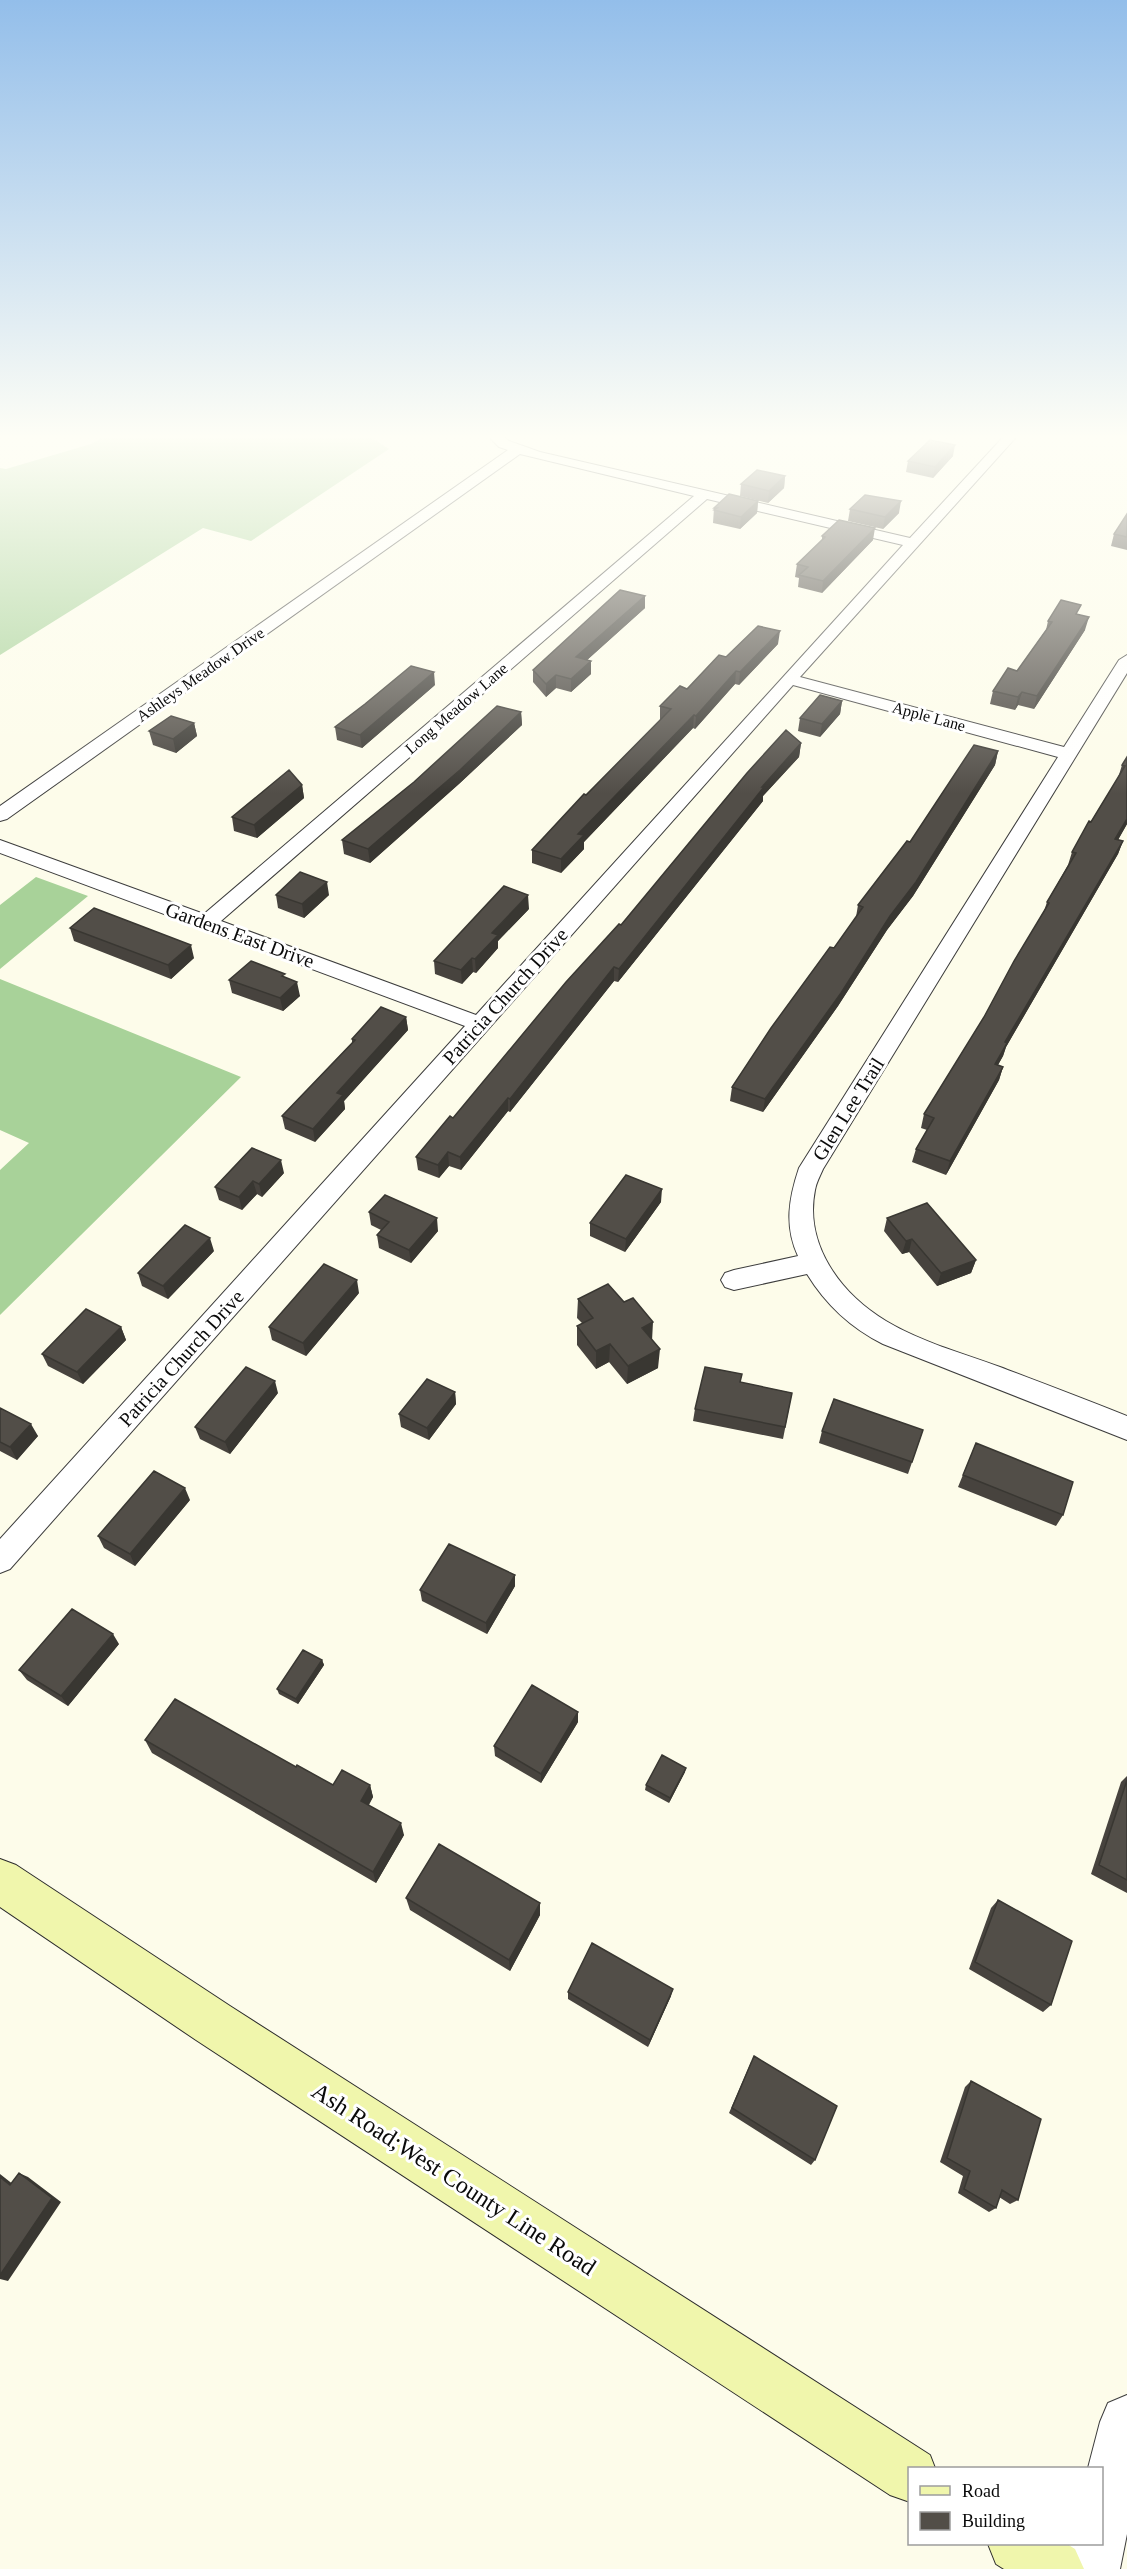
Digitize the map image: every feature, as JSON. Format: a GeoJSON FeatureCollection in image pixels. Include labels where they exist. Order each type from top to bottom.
{"type":"FeatureCollection","features":[{"type":"Feature","properties":{"kind":"main road","name":"Ash Road;West County Line Road"},"geometry":{"type":"LineString","coordinates":[[0,1881],[213,2023],[908,2474]]}},
{"type":"Feature","properties":{"kind":"main road"},"geometry":{"type":"LineString","coordinates":[[1018,2545],[1055,2569]]}},
{"type":"Feature","properties":{"kind":"street","name":"Ashleys Meadow Drive"},"geometry":{"type":"LineString","coordinates":[[0,815],[370,554]]}},
{"type":"Feature","properties":{"kind":"street","name":"Long Meadow Lane"},"geometry":{"type":"LineString","coordinates":[[207,922],[635,554]]}},
{"type":"Feature","properties":{"kind":"street","name":"Patricia Church Drive"},"geometry":{"type":"LineString","coordinates":[[0,1560],[789,679],[904,554]]}},
{"type":"Feature","properties":{"kind":"street","name":"Glen Lee Trail"},"geometry":{"type":"LineString","coordinates":[[1127,660],[811,1168],[803,1189],[800,1213],[803,1237],[813,1263],[829,1287],[851,1309],[877,1329],[934,1354],[1127,1428]]}},
{"type":"Feature","properties":{"kind":"street","name":"Apple Lane"},"geometry":{"type":"LineString","coordinates":[[789,679],[1068,754]]}},
{"type":"Feature","properties":{"kind":"street","name":"Gardens East Drive"},"geometry":{"type":"LineString","coordinates":[[0,846],[480,1024]]}},
{"type":"Feature","properties":{"kind":"street"},"geometry":{"type":"LineString","coordinates":[[734,1280],[813,1263]]}},
{"type":"Feature","properties":{"kind":"street"},"geometry":{"type":"LineString","coordinates":[[1103,2518],[1127,2422]]}},
{"type":"Feature","properties":{"kind":"street"},"geometry":{"type":"LineString","coordinates":[[1091,2569],[1097,2545]]}},
{"type":"Feature","properties":{"kind":"green space"},"geometry":{"type":"Polygon","coordinates":[[[0,554],[162,554],[0,655],[0,554]]]}},
{"type":"Feature","properties":{"kind":"green space"},"geometry":{"type":"Polygon","coordinates":[[[36,877],[88,896],[0,969],[0,905],[36,877]]]}},
{"type":"Feature","properties":{"kind":"green space"},"geometry":{"type":"Polygon","coordinates":[[[0,979],[241,1077],[0,1315],[0,1170],[29,1143],[0,1130],[0,979]]]}},
{"type":"Feature","properties":{"kind":"building"},"geometry":{"type":"Polygon","coordinates":[[[807,554],[850,554],[823,581],[799,575],[808,567],[797,564],[807,554]]]}},
{"type":"Feature","properties":{"kind":"building"},"geometry":{"type":"Polygon","coordinates":[[[620,590],[645,596],[576,657],[591,661],[571,679],[556,675],[546,684],[533,670],[620,590]]]}},
{"type":"Feature","properties":{"kind":"building"},"geometry":{"type":"Polygon","coordinates":[[[1061,600],[1081,605],[1076,614],[1089,617],[1037,696],[1022,692],[1018,697],[993,691],[1008,668],[1017,671],[1052,622],[1048,621],[1061,600]]]}},
{"type":"Feature","properties":{"kind":"building"},"geometry":{"type":"Polygon","coordinates":[[[758,626],[780,631],[740,672],[736,671],[696,716],[694,715],[578,834],[584,835],[561,859],[532,850],[584,794],[586,795],[671,709],[660,706],[680,686],[687,689],[719,655],[726,657],[758,626]]]}},
{"type":"Feature","properties":{"kind":"building"},"geometry":{"type":"Polygon","coordinates":[[[411,666],[434,672],[360,735],[335,727],[365,704],[411,666]]]}},
{"type":"Feature","properties":{"kind":"building"},"geometry":{"type":"Polygon","coordinates":[[[820,695],[842,701],[822,724],[800,718],[820,695]]]}},
{"type":"Feature","properties":{"kind":"building"},"geometry":{"type":"Polygon","coordinates":[[[497,706],[521,712],[460,770],[368,849],[342,840],[414,782],[497,706]]]}},
{"type":"Feature","properties":{"kind":"building"},"geometry":{"type":"Polygon","coordinates":[[[171,716],[194,723],[173,739],[149,731],[171,716]]]}},
{"type":"Feature","properties":{"kind":"building"},"geometry":{"type":"Polygon","coordinates":[[[786,730],[801,743],[762,787],[764,787],[619,969],[614,967],[510,1099],[508,1098],[460,1157],[448,1152],[438,1165],[416,1157],[450,1116],[453,1118],[566,982],[619,924],[621,925],[747,773],[786,730]]]}},
{"type":"Feature","properties":{"kind":"building"},"geometry":{"type":"Polygon","coordinates":[[[974,745],[998,751],[916,882],[890,916],[841,993],[765,1099],[732,1087],[771,1028],[830,947],[834,948],[863,907],[858,905],[907,841],[910,842],[974,745]]]}},
{"type":"Feature","properties":{"kind":"building"},"geometry":{"type":"Polygon","coordinates":[[[1127,757],[1127,819],[1115,839],[1123,841],[1005,1042],[1007,1043],[995,1064],[1003,1067],[950,1161],[916,1149],[934,1118],[924,1114],[984,1017],[1049,903],[1047,902],[1076,853],[1072,852],[1125,766],[1122,765],[1127,757]]]}},
{"type":"Feature","properties":{"kind":"building"},"geometry":{"type":"Polygon","coordinates":[[[289,770],[302,785],[254,825],[232,817],[289,770]]]}},
{"type":"Feature","properties":{"kind":"building"},"geometry":{"type":"Polygon","coordinates":[[[300,872],[327,882],[302,904],[276,895],[300,872]]]}},
{"type":"Feature","properties":{"kind":"building"},"geometry":{"type":"Polygon","coordinates":[[[504,886],[528,895],[492,933],[498,935],[461,970],[434,961],[504,886]]]}},
{"type":"Feature","properties":{"kind":"building"},"geometry":{"type":"Polygon","coordinates":[[[94,908],[191,945],[168,965],[70,928],[94,908]]]}},
{"type":"Feature","properties":{"kind":"building"},"geometry":{"type":"Polygon","coordinates":[[[251,961],[285,974],[282,976],[297,982],[280,998],[229,980],[251,961]]]}},
{"type":"Feature","properties":{"kind":"building"},"geometry":{"type":"Polygon","coordinates":[[[381,1007],[406,1017],[337,1093],[343,1095],[313,1129],[282,1116],[355,1040],[352,1039],[381,1007]]]}},
{"type":"Feature","properties":{"kind":"building"},"geometry":{"type":"Polygon","coordinates":[[[252,1148],[281,1160],[259,1184],[253,1181],[239,1197],[215,1187],[252,1148]]]}},
{"type":"Feature","properties":{"kind":"building"},"geometry":{"type":"Polygon","coordinates":[[[626,1175],[662,1189],[626,1239],[590,1223],[626,1175]]]}},
{"type":"Feature","properties":{"kind":"building"},"geometry":{"type":"Polygon","coordinates":[[[385,1195],[437,1218],[409,1250],[377,1235],[389,1222],[369,1212],[385,1195]]]}},
{"type":"Feature","properties":{"kind":"building"},"geometry":{"type":"Polygon","coordinates":[[[927,1203],[976,1260],[941,1273],[912,1239],[906,1241],[887,1218],[927,1203]]]}},
{"type":"Feature","properties":{"kind":"building"},"geometry":{"type":"Polygon","coordinates":[[[185,1225],[210,1238],[163,1286],[138,1273],[185,1225]]]}},
{"type":"Feature","properties":{"kind":"building"},"geometry":{"type":"Polygon","coordinates":[[[324,1264],[357,1280],[303,1343],[269,1327],[324,1264]]]}},
{"type":"Feature","properties":{"kind":"building"},"geometry":{"type":"Polygon","coordinates":[[[608,1284],[624,1302],[633,1298],[653,1322],[642,1328],[660,1349],[628,1366],[610,1344],[596,1351],[577,1326],[593,1318],[578,1299],[608,1284]]]}},
{"type":"Feature","properties":{"kind":"building"},"geometry":{"type":"Polygon","coordinates":[[[86,1309],[121,1327],[77,1372],[42,1354],[86,1309]]]}},
{"type":"Feature","properties":{"kind":"building"},"geometry":{"type":"Polygon","coordinates":[[[246,1367],[275,1381],[225,1442],[195,1427],[246,1367]]]}},
{"type":"Feature","properties":{"kind":"building"},"geometry":{"type":"Polygon","coordinates":[[[705,1367],[742,1374],[740,1382],[792,1393],[785,1427],[695,1409],[705,1367]]]}},
{"type":"Feature","properties":{"kind":"building"},"geometry":{"type":"Polygon","coordinates":[[[427,1379],[455,1392],[427,1428],[399,1414],[427,1379]]]}},
{"type":"Feature","properties":{"kind":"building"},"geometry":{"type":"Polygon","coordinates":[[[834,1399],[923,1430],[912,1462],[822,1431],[834,1399]]]}},
{"type":"Feature","properties":{"kind":"building"},"geometry":{"type":"Polygon","coordinates":[[[0,1408],[31,1424],[10,1447],[0,1442],[0,1408]]]}},
{"type":"Feature","properties":{"kind":"building"},"geometry":{"type":"Polygon","coordinates":[[[976,1443],[1073,1482],[1063,1515],[963,1475],[976,1443]]]}},
{"type":"Feature","properties":{"kind":"building"},"geometry":{"type":"Polygon","coordinates":[[[154,1471],[185,1488],[130,1554],[98,1536],[154,1471]]]}},
{"type":"Feature","properties":{"kind":"building"},"geometry":{"type":"Polygon","coordinates":[[[449,1544],[515,1575],[486,1623],[420,1590],[449,1544]]]}},
{"type":"Feature","properties":{"kind":"building"},"geometry":{"type":"Polygon","coordinates":[[[72,1609],[113,1634],[61,1696],[19,1670],[72,1609]]]}},
{"type":"Feature","properties":{"kind":"building"},"geometry":{"type":"Polygon","coordinates":[[[303,1650],[322,1660],[296,1699],[277,1689],[303,1650]]]}},
{"type":"Feature","properties":{"kind":"building"},"geometry":{"type":"Polygon","coordinates":[[[532,1685],[578,1712],[541,1774],[494,1746],[532,1685]]]}},
{"type":"Feature","properties":{"kind":"building"},"geometry":{"type":"Polygon","coordinates":[[[175,1699],[296,1767],[297,1765],[333,1785],[342,1770],[370,1785],[361,1801],[401,1823],[373,1872],[145,1740],[175,1699]]]}},
{"type":"Feature","properties":{"kind":"building"},"geometry":{"type":"Polygon","coordinates":[[[662,1755],[686,1768],[670,1798],[646,1785],[662,1755]]]}},
{"type":"Feature","properties":{"kind":"building"},"geometry":{"type":"Polygon","coordinates":[[[1127,1780],[1127,1880],[1099,1865],[1127,1780]]]}},
{"type":"Feature","properties":{"kind":"building"},"geometry":{"type":"Polygon","coordinates":[[[439,1844],[540,1903],[509,1960],[406,1898],[439,1844]]]}},
{"type":"Feature","properties":{"kind":"building"},"geometry":{"type":"Polygon","coordinates":[[[998,1900],[1072,1941],[1051,2005],[975,1962],[998,1900]]]}},
{"type":"Feature","properties":{"kind":"building"},"geometry":{"type":"Polygon","coordinates":[[[592,1943],[673,1989],[650,2040],[568,1992],[592,1943]]]}},
{"type":"Feature","properties":{"kind":"building"},"geometry":{"type":"Polygon","coordinates":[[[754,2056],[837,2106],[815,2160],[732,2108],[754,2056]]]}},
{"type":"Feature","properties":{"kind":"building"},"geometry":{"type":"Polygon","coordinates":[[[971,2081],[1041,2119],[1018,2200],[1002,2190],[996,2208],[964,2189],[970,2171],[947,2158],[971,2081]]]}},
{"type":"Feature","properties":{"kind":"building"},"geometry":{"type":"Polygon","coordinates":[[[19,2173],[52,2198],[0,2275],[0,2177],[10,2185],[19,2173]]]}}]}
